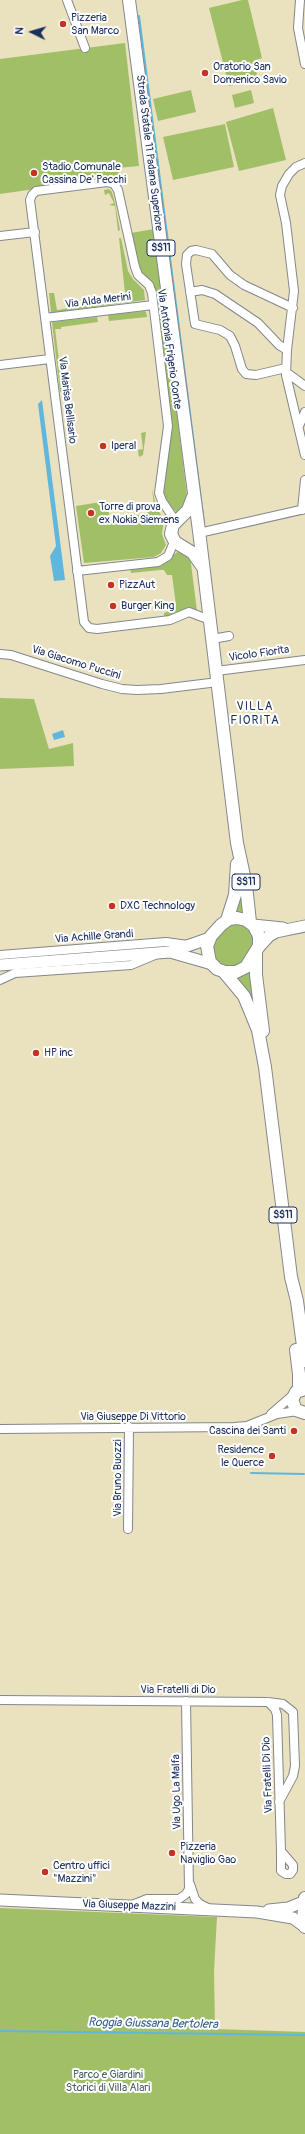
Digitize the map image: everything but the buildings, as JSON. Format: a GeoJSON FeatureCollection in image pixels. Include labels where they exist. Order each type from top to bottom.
{"type":"FeatureCollection","features":[{"type":"Feature","properties":{"kind":"main road","name":"Strada Statale 11 Padana Superiore"},"geometry":{"type":"LineString","coordinates":[[129,0],[193,496],[200,531],[237,838],[252,924]]}},
{"type":"Feature","properties":{"kind":"main road"},"geometry":{"type":"LineString","coordinates":[[193,496],[188,510],[171,532],[177,544],[193,553],[204,568]]}},
{"type":"Feature","properties":{"kind":"main road"},"geometry":{"type":"LineString","coordinates":[[177,544],[192,545],[200,531],[190,519],[178,521]]}},
{"type":"Feature","properties":{"kind":"main road","name":"Strada Statale 11 Padana Superiore"},"geometry":{"type":"LineString","coordinates":[[227,920],[233,906],[236,888],[237,838]]}},
{"type":"Feature","properties":{"kind":"main road"},"geometry":{"type":"LineString","coordinates":[[227,920],[239,918],[252,924]]}},
{"type":"Feature","properties":{"kind":"main road","name":"SS11"},"geometry":{"type":"LineString","coordinates":[[210,938],[227,920]]}},
{"type":"Feature","properties":{"kind":"main road","name":"SS11"},"geometry":{"type":"LineString","coordinates":[[252,924],[258,934],[256,976],[262,1011],[265,1067],[290,1277],[290,1302],[299,1374],[299,1391],[292,1404],[303,1413]]}},
{"type":"Feature","properties":{"kind":"main road"},"geometry":{"type":"LineString","coordinates":[[210,938],[207,951],[212,964]]}},
{"type":"Feature","properties":{"kind":"main road"},"geometry":{"type":"LineString","coordinates":[[224,972],[235,973],[243,969],[250,963],[257,950]]}},
{"type":"Feature","properties":{"kind":"main road","name":"SS11"},"geometry":{"type":"LineString","coordinates":[[212,964],[224,972],[242,993],[253,1014],[258,1030],[265,1067]]}},
{"type":"Feature","properties":{"kind":"main road","name":"SS11"},"geometry":{"type":"LineString","coordinates":[[290,1277],[297,1301],[305,1361]]}},
{"type":"Feature","properties":{"kind":"main road"},"geometry":{"type":"LineString","coordinates":[[304,1900],[305,1927]]}},
{"type":"Feature","properties":{"kind":"street"},"geometry":{"type":"LineString","coordinates":[[67,0],[85,48]]}},
{"type":"Feature","properties":{"kind":"street"},"geometry":{"type":"LineString","coordinates":[[300,0],[298,28],[305,64]]}},
{"type":"Feature","properties":{"kind":"street"},"geometry":{"type":"LineString","coordinates":[[305,163],[296,167],[289,174],[280,193],[294,284],[293,308],[287,350],[286,370],[305,455]]}},
{"type":"Feature","properties":{"kind":"street","name":"Via Antonia Frigerio Conte"},"geometry":{"type":"LineString","coordinates":[[35,232],[30,200],[34,193],[108,182],[114,184],[118,190],[134,267],[151,289],[168,428],[159,493],[162,501],[178,521]]}},
{"type":"Feature","properties":{"kind":"street"},"geometry":{"type":"LineString","coordinates":[[0,236],[35,232]]}},
{"type":"Feature","properties":{"kind":"street","name":"Via Marisa Bellisario"},"geometry":{"type":"LineString","coordinates":[[35,232],[77,572],[86,625],[91,629],[97,630],[170,620],[191,612],[210,620]]}},
{"type":"Feature","properties":{"kind":"street"},"geometry":{"type":"LineString","coordinates":[[293,308],[244,284],[230,275],[212,254],[196,250],[191,251],[187,255],[186,264],[196,324],[220,330],[230,336],[235,346],[242,369],[246,374],[256,375],[286,370],[305,386]]}},
{"type":"Feature","properties":{"kind":"street"},"geometry":{"type":"LineString","coordinates":[[190,292],[202,290],[215,294],[258,323],[279,345],[287,350]]}},
{"type":"Feature","properties":{"kind":"street","name":"Via Alda Merini"},"geometry":{"type":"LineString","coordinates":[[46,318],[153,305]]}},
{"type":"Feature","properties":{"kind":"street"},"geometry":{"type":"LineString","coordinates":[[0,365],[50,358]]}},
{"type":"Feature","properties":{"kind":"street"},"geometry":{"type":"LineString","coordinates":[[298,427],[305,412]]}},
{"type":"Feature","properties":{"kind":"street"},"geometry":{"type":"LineString","coordinates":[[200,531],[303,509],[305,480]]}},
{"type":"Feature","properties":{"kind":"street"},"geometry":{"type":"LineString","coordinates":[[77,572],[158,562],[168,556],[177,544]]}},
{"type":"Feature","properties":{"kind":"street","name":"Vicolo Fiorita"},"geometry":{"type":"LineString","coordinates":[[212,639],[229,636]]}},
{"type":"Feature","properties":{"kind":"street","name":"Via Giacomo Puccini"},"geometry":{"type":"LineString","coordinates":[[0,654],[11,655],[122,689],[161,689],[217,677]]}},
{"type":"Feature","properties":{"kind":"street","name":"Vicolo Fiorita"},"geometry":{"type":"LineString","coordinates":[[217,677],[305,660]]}},
{"type":"Feature","properties":{"kind":"street"},"geometry":{"type":"LineString","coordinates":[[252,924],[288,928]]}},
{"type":"Feature","properties":{"kind":"street"},"geometry":{"type":"LineString","coordinates":[[257,950],[271,934],[288,928],[305,926]]}},
{"type":"Feature","properties":{"kind":"street"},"geometry":{"type":"LineString","coordinates":[[0,965],[170,952],[210,938]]}},
{"type":"Feature","properties":{"kind":"street","name":"Via Achille Grandi"},"geometry":{"type":"LineString","coordinates":[[0,955],[166,942],[190,945]]}},
{"type":"Feature","properties":{"kind":"street"},"geometry":{"type":"LineString","coordinates":[[170,952],[212,964]]}},
{"type":"Feature","properties":{"kind":"street"},"geometry":{"type":"LineString","coordinates":[[0,980],[15,973],[130,965],[157,953]]}},
{"type":"Feature","properties":{"kind":"street","name":"Via Giuseppe Di Vittorio"},"geometry":{"type":"LineString","coordinates":[[264,1419],[299,1391]]}},
{"type":"Feature","properties":{"kind":"street","name":"Via Giuseppe Di Vittorio"},"geometry":{"type":"LineString","coordinates":[[0,1429],[234,1427],[247,1426],[264,1419],[303,1413]]}},
{"type":"Feature","properties":{"kind":"street","name":"Via Bruno Buozzi"},"geometry":{"type":"LineString","coordinates":[[128,1530],[129,1427]]}},
{"type":"Feature","properties":{"kind":"street","name":"Via Fratelli di Dio"},"geometry":{"type":"LineString","coordinates":[[0,1700],[268,1702],[283,1704],[293,1712],[294,1771],[279,1802]]}},
{"type":"Feature","properties":{"kind":"street","name":"Via Ugo La Malfa"},"geometry":{"type":"LineString","coordinates":[[186,1701],[189,1884],[196,1901],[212,1910]]}},
{"type":"Feature","properties":{"kind":"street","name":"Via Fratelli Di Dio"},"geometry":{"type":"LineString","coordinates":[[268,1702],[273,1707],[277,1715],[281,1851]]}},
{"type":"Feature","properties":{"kind":"street","name":"Via Fratelli di Dio"},"geometry":{"type":"LineString","coordinates":[[278,1769],[288,1774],[294,1771]]}},
{"type":"Feature","properties":{"kind":"street"},"geometry":{"type":"LineString","coordinates":[[130,1906],[147,1899],[179,1899],[187,1893],[189,1884]]}},
{"type":"Feature","properties":{"kind":"street","name":"Via Giuseppe Mazzini"},"geometry":{"type":"LineString","coordinates":[[0,1900],[257,1912],[293,1918],[305,1927]]}},
{"type":"Feature","properties":{"kind":"street","name":"Via Giuseppe Mazzini"},"geometry":{"type":"LineString","coordinates":[[257,1912],[288,1908],[304,1900]]}},
{"type":"Feature","properties":{"kind":"green space"},"geometry":{"type":"Polygon","coordinates":[[[242,0],[248,0],[262,58],[254,61],[258,80],[229,86],[209,8],[242,0]]]}},
{"type":"Feature","properties":{"kind":"green space"},"geometry":{"type":"Polygon","coordinates":[[[125,43],[139,166],[118,168],[119,177],[0,194],[0,59],[125,43]]]}},
{"type":"Feature","properties":{"kind":"green space"},"geometry":{"type":"Polygon","coordinates":[[[191,90],[196,112],[158,121],[153,99],[191,90]]]}},
{"type":"Feature","properties":{"kind":"green space"},"geometry":{"type":"Polygon","coordinates":[[[251,90],[254,103],[235,108],[232,95],[251,90]]]}},
{"type":"Feature","properties":{"kind":"green space"},"geometry":{"type":"Polygon","coordinates":[[[273,108],[286,160],[239,171],[226,122],[273,108]]]}},
{"type":"Feature","properties":{"kind":"green space"},"geometry":{"type":"Polygon","coordinates":[[[225,124],[234,167],[173,180],[163,137],[225,124]]]}},
{"type":"Feature","properties":{"kind":"green space"},"geometry":{"type":"Polygon","coordinates":[[[109,189],[112,192],[115,203],[120,230],[118,231],[115,206],[109,205],[114,203],[109,193],[105,195],[104,190],[109,189]]]}},
{"type":"Feature","properties":{"kind":"green space"},"geometry":{"type":"Polygon","coordinates":[[[154,229],[187,496],[183,510],[177,513],[166,501],[163,492],[172,428],[155,291],[152,283],[140,270],[131,233],[154,229]]]}},
{"type":"Feature","properties":{"kind":"green space"},"geometry":{"type":"Polygon","coordinates":[[[119,238],[121,238],[128,271],[133,279],[144,290],[145,300],[51,313],[49,293],[54,293],[57,310],[91,305],[91,301],[98,300],[99,305],[126,302],[119,238]]]}},
{"type":"Feature","properties":{"kind":"green space"},"geometry":{"type":"Polygon","coordinates":[[[146,312],[147,317],[109,321],[108,315],[146,312]]]}},
{"type":"Feature","properties":{"kind":"green space"},"geometry":{"type":"Polygon","coordinates":[[[97,317],[98,322],[55,329],[63,392],[60,392],[52,322],[97,317]]]}},
{"type":"Feature","properties":{"kind":"green space"},"geometry":{"type":"Polygon","coordinates":[[[146,432],[143,455],[139,457],[138,450],[143,449],[141,433],[146,432]]]}},
{"type":"Feature","properties":{"kind":"green space"},"geometry":{"type":"Polygon","coordinates":[[[152,489],[156,506],[164,520],[162,534],[166,545],[161,553],[154,557],[84,563],[76,506],[107,501],[110,519],[148,514],[147,508],[154,507],[152,489]]]}},
{"type":"Feature","properties":{"kind":"green space"},"geometry":{"type":"Polygon","coordinates":[[[177,552],[190,556],[197,611],[193,609],[164,618],[164,613],[169,611],[171,606],[176,605],[172,575],[167,575],[164,570],[131,573],[130,568],[161,566],[177,552]]]}},
{"type":"Feature","properties":{"kind":"green space"},"geometry":{"type":"Polygon","coordinates":[[[0,698],[34,699],[49,749],[73,743],[74,766],[0,769],[0,698]]]}},
{"type":"Feature","properties":{"kind":"green space"},"geometry":{"type":"Polygon","coordinates":[[[243,887],[247,914],[235,914],[243,887]]]}},
{"type":"Feature","properties":{"kind":"green space"},"geometry":{"type":"Polygon","coordinates":[[[238,922],[251,929],[255,943],[247,959],[234,968],[226,968],[214,959],[212,944],[227,926],[238,922]]]}},
{"type":"Feature","properties":{"kind":"green space"},"geometry":{"type":"Polygon","coordinates":[[[252,966],[259,1012],[234,978],[252,966]]]}},
{"type":"Feature","properties":{"kind":"green space","name":"Parco e Giardini Storici di Villa Alari"},"geometry":{"type":"Polygon","coordinates":[[[0,1908],[217,1917],[214,1971],[215,2029],[305,2032],[305,2134],[0,2134],[0,1908]]]}},
{"type":"Feature","properties":{"kind":"water"},"geometry":{"type":"Polygon","coordinates":[[[42,400],[65,580],[54,581],[50,556],[56,546],[38,404],[42,400]]]}},
{"type":"Feature","properties":{"kind":"water"},"geometry":{"type":"Polygon","coordinates":[[[63,730],[65,737],[54,740],[52,734],[63,730]]]}},
{"type":"Feature","properties":{"kind":"waterway"},"geometry":{"type":"LineString","coordinates":[[139,16],[204,523]]}},
{"type":"Feature","properties":{"kind":"waterway"},"geometry":{"type":"LineString","coordinates":[[251,1473],[304,1474]]}},
{"type":"Feature","properties":{"kind":"waterway","name":"Roggia Giussana Bertolera"},"geometry":{"type":"LineString","coordinates":[[0,2031],[305,2035]]}},
{"type":"Feature","properties":{"kind":"place","name":"Pizzeria San Marco"},"geometry":{"type":"Point","coordinates":[63,24]}},
{"type":"Feature","properties":{"kind":"place","name":"Oratorio San Domenico Savio"},"geometry":{"type":"Point","coordinates":[205,73]}},
{"type":"Feature","properties":{"kind":"place","name":"Stadio Comunale Cassina De' Pecchi"},"geometry":{"type":"Point","coordinates":[34,173]}},
{"type":"Feature","properties":{"kind":"place","name":"Iperal"},"geometry":{"type":"Point","coordinates":[103,446]}},
{"type":"Feature","properties":{"kind":"place","name":"Torre di prova ex Nokia Siemens"},"geometry":{"type":"Point","coordinates":[91,513]}},
{"type":"Feature","properties":{"kind":"place","name":"PizzAut"},"geometry":{"type":"Point","coordinates":[111,585]}},
{"type":"Feature","properties":{"kind":"place","name":"Burger King"},"geometry":{"type":"Point","coordinates":[113,606]}},
{"type":"Feature","properties":{"kind":"place","name":"DXC Technology"},"geometry":{"type":"Point","coordinates":[112,906]}},
{"type":"Feature","properties":{"kind":"place","name":"HP inc"},"geometry":{"type":"Point","coordinates":[36,1053]}},
{"type":"Feature","properties":{"kind":"place","name":"Cascina dei Santi"},"geometry":{"type":"Point","coordinates":[294,1431]}},
{"type":"Feature","properties":{"kind":"place","name":"Residence le Querce"},"geometry":{"type":"Point","coordinates":[272,1456]}},
{"type":"Feature","properties":{"kind":"place","name":"Pizzeria Naviglio Gao"},"geometry":{"type":"Point","coordinates":[172,1853]}},
{"type":"Feature","properties":{"kind":"place","name":"Centro uffici \"Mazzini\""},"geometry":{"type":"Point","coordinates":[45,1872]}},
{"type":"Feature","properties":{"kind":"district","name":"VILLA FIORITA"},"geometry":{"type":"Point","coordinates":[255,714]}}]}
